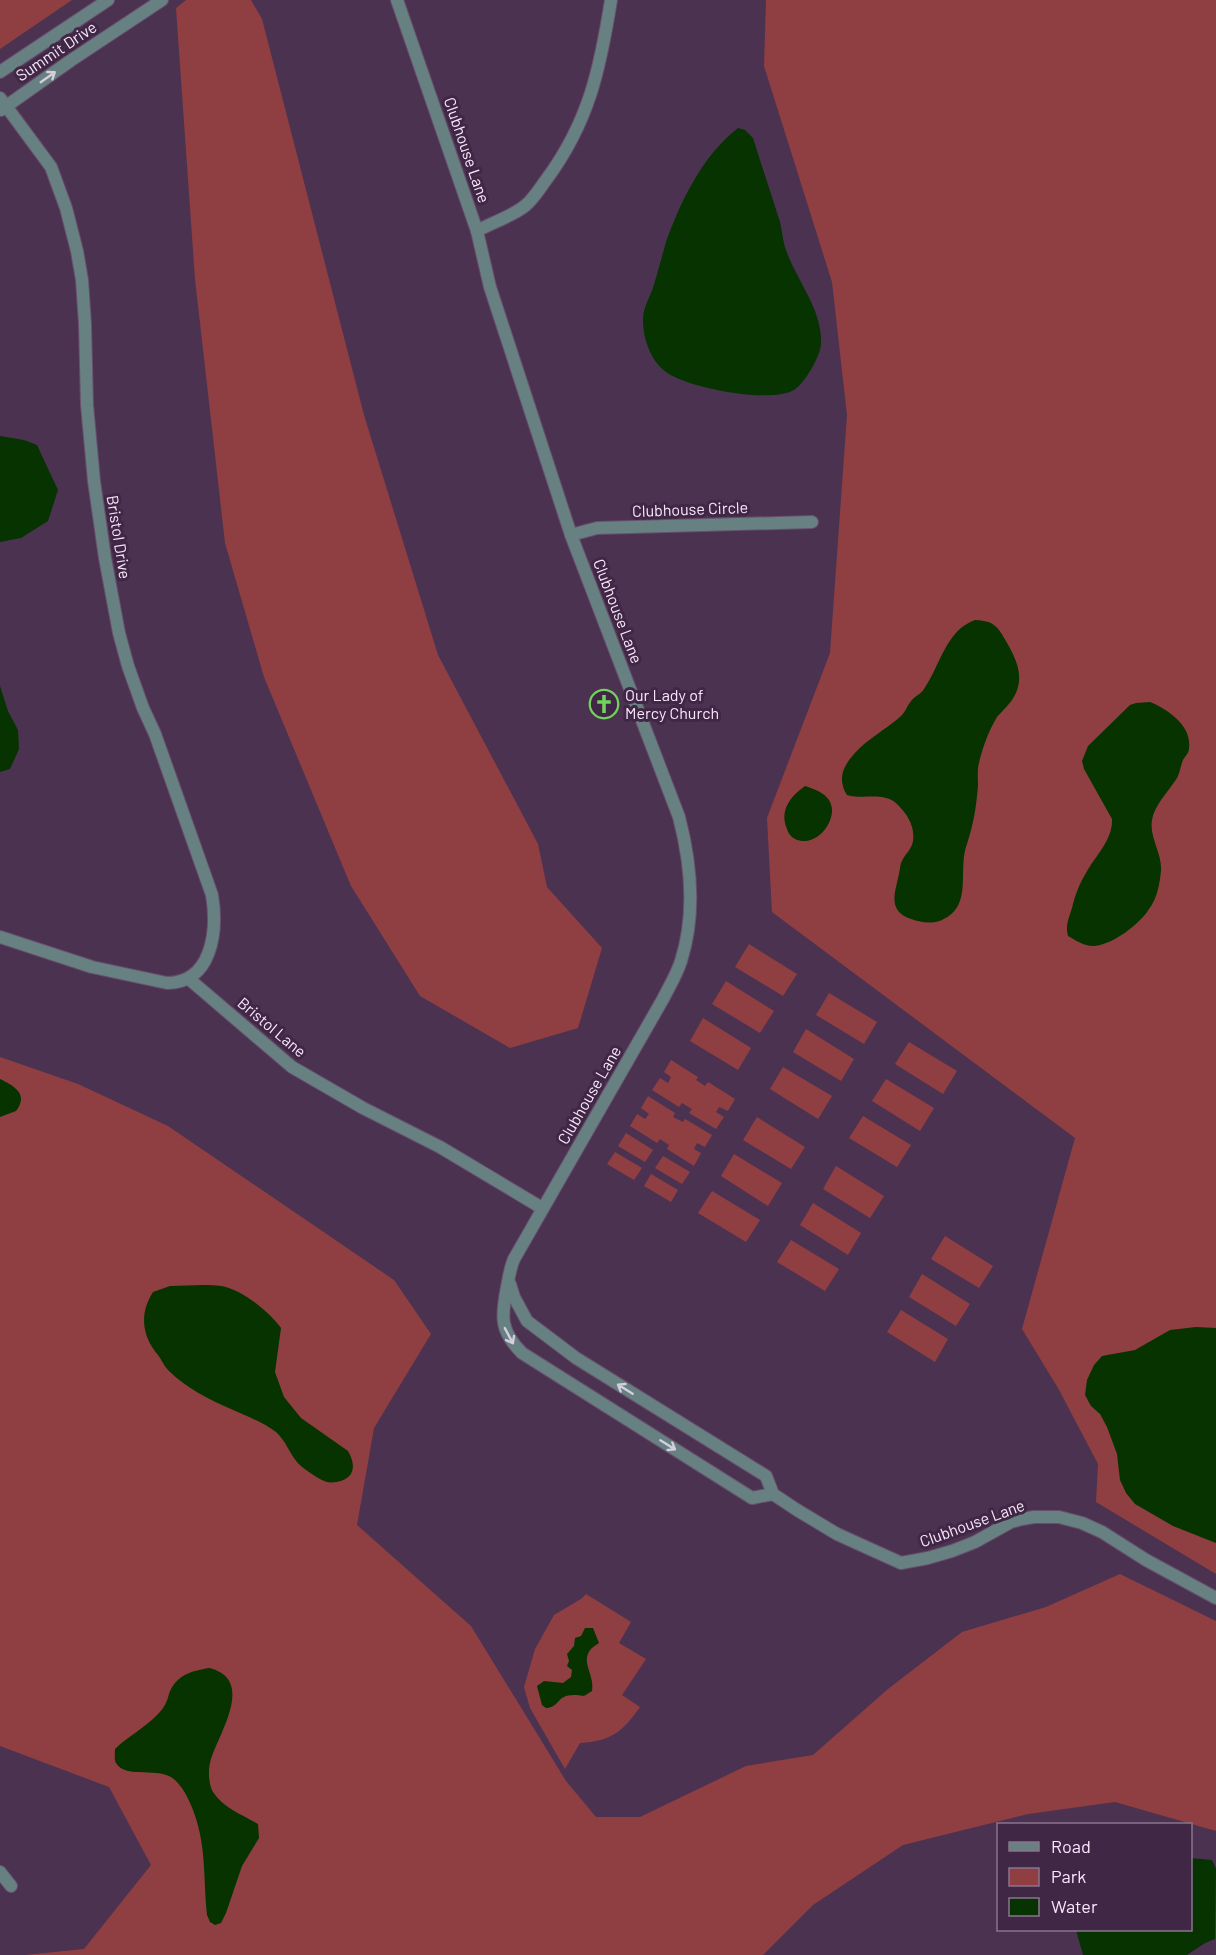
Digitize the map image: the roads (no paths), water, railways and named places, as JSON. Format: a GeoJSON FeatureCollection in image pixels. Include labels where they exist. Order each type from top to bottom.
{"type":"FeatureCollection","features":[{"type":"Feature","properties":{"kind":"street","name":"Summit Drive"},"geometry":{"type":"LineString","coordinates":[[0,72],[108,0]]}},
{"type":"Feature","properties":{"kind":"street","name":"Summit Drive"},"geometry":{"type":"LineString","coordinates":[[2,105],[162,0]]}},
{"type":"Feature","properties":{"kind":"street","name":"Clubhouse Lane"},"geometry":{"type":"LineString","coordinates":[[397,0],[477,231],[490,288],[571,535],[679,817],[690,872],[690,906],[681,962],[663,999],[514,1259],[502,1308],[504,1326],[510,1341],[522,1353],[752,1498],[773,1494]]}},
{"type":"Feature","properties":{"kind":"street"},"geometry":{"type":"LineString","coordinates":[[477,231],[525,206],[557,165],[576,131],[591,96],[602,58],[611,0]]}},
{"type":"Feature","properties":{"kind":"street","name":"Bristol Drive"},"geometry":{"type":"LineString","coordinates":[[2,105],[51,167],[66,208],[77,251],[84,313],[87,405],[94,482],[119,633],[128,666],[159,744],[212,895],[214,907],[212,941],[198,972],[189,979]]}},
{"type":"Feature","properties":{"kind":"street","name":"Clubhouse Circle"},"geometry":{"type":"LineString","coordinates":[[571,535],[597,528],[812,522]]}},
{"type":"Feature","properties":{"kind":"street"},"geometry":{"type":"LineString","coordinates":[[0,937],[92,967],[167,983],[178,983],[189,979]]}},
{"type":"Feature","properties":{"kind":"street","name":"Bristol Lane"},"geometry":{"type":"LineString","coordinates":[[189,979],[292,1067],[363,1108],[440,1147],[542,1208]]}},
{"type":"Feature","properties":{"kind":"street","name":"Clubhouse Lane"},"geometry":{"type":"LineString","coordinates":[[509,1279],[514,1297],[527,1322],[576,1358],[766,1476],[773,1494],[837,1534],[901,1563],[952,1551],[975,1542],[1011,1522],[1047,1516],[1071,1519],[1101,1532],[1146,1560],[1216,1598]]}},
{"type":"Feature","properties":{"kind":"street"},"geometry":{"type":"LineString","coordinates":[[0,1872],[11,1886]]}},
{"type":"Feature","properties":{"kind":"water"},"geometry":{"type":"Polygon","coordinates":[[[738,128],[745,130],[753,138],[779,220],[785,247],[813,306],[820,331],[820,349],[811,369],[798,387],[782,394],[748,395],[691,384],[666,372],[656,362],[644,335],[644,310],[654,286],[666,242],[686,195],[703,166],[725,139],[738,128]]]}},
{"type":"Feature","properties":{"kind":"water"},"geometry":{"type":"Polygon","coordinates":[[[0,436],[37,445],[58,490],[48,521],[21,538],[0,542],[0,436]]]}},
{"type":"Feature","properties":{"kind":"water"},"geometry":{"type":"Polygon","coordinates":[[[975,620],[986,621],[1000,631],[1016,662],[1019,685],[1012,700],[994,722],[980,758],[975,808],[964,854],[963,886],[958,906],[952,914],[942,920],[923,922],[903,916],[894,901],[901,864],[913,841],[912,826],[908,817],[898,805],[887,798],[847,795],[843,788],[842,777],[851,757],[901,716],[911,701],[923,691],[950,640],[965,625],[975,620]]]}},
{"type":"Feature","properties":{"kind":"water"},"geometry":{"type":"Polygon","coordinates":[[[0,686],[8,711],[18,730],[19,749],[10,769],[0,772],[0,686]]]}},
{"type":"Feature","properties":{"kind":"water"},"geometry":{"type":"Polygon","coordinates":[[[1150,702],[1177,719],[1187,732],[1189,740],[1188,751],[1178,776],[1153,815],[1152,833],[1161,864],[1158,891],[1145,915],[1132,927],[1108,942],[1093,946],[1086,945],[1068,936],[1068,922],[1079,886],[1110,834],[1112,819],[1084,769],[1082,761],[1088,746],[1130,705],[1150,702]]]}},
{"type":"Feature","properties":{"kind":"water"},"geometry":{"type":"Polygon","coordinates":[[[805,786],[819,791],[829,800],[832,809],[829,822],[821,834],[802,841],[795,839],[789,833],[784,816],[791,799],[805,786]]]}},
{"type":"Feature","properties":{"kind":"water"},"geometry":{"type":"Polygon","coordinates":[[[0,1079],[18,1091],[21,1100],[16,1111],[0,1117],[0,1079]]]}},
{"type":"Feature","properties":{"kind":"water"},"geometry":{"type":"Polygon","coordinates":[[[209,1285],[229,1288],[254,1302],[276,1322],[281,1328],[275,1372],[284,1397],[301,1418],[348,1451],[353,1469],[346,1479],[327,1482],[316,1476],[297,1462],[276,1432],[198,1392],[168,1370],[148,1340],[144,1317],[153,1292],[170,1286],[209,1285]]]}},
{"type":"Feature","properties":{"kind":"water"},"geometry":{"type":"Polygon","coordinates":[[[1196,1327],[1216,1328],[1216,1543],[1173,1526],[1135,1504],[1126,1493],[1120,1480],[1117,1454],[1107,1427],[1085,1395],[1087,1380],[1094,1365],[1102,1356],[1135,1350],[1170,1330],[1196,1327]]]}},
{"type":"Feature","properties":{"kind":"water"},"geometry":{"type":"Polygon","coordinates":[[[585,1628],[593,1628],[599,1643],[592,1648],[587,1660],[592,1691],[584,1696],[563,1697],[555,1705],[546,1708],[542,1705],[537,1686],[544,1681],[563,1683],[571,1677],[572,1670],[567,1666],[569,1661],[567,1654],[574,1646],[575,1638],[581,1636],[585,1628]]]}},
{"type":"Feature","properties":{"kind":"water"},"geometry":{"type":"Polygon","coordinates":[[[209,1668],[223,1674],[230,1683],[232,1695],[231,1708],[210,1763],[210,1784],[217,1798],[234,1811],[258,1824],[259,1838],[242,1866],[221,1923],[215,1925],[210,1922],[207,1915],[200,1833],[185,1792],[170,1776],[127,1771],[121,1768],[116,1763],[115,1756],[115,1749],[160,1712],[172,1688],[180,1678],[209,1668]]]}},
{"type":"Feature","properties":{"kind":"water"},"geometry":{"type":"Polygon","coordinates":[[[1192,1858],[1212,1860],[1216,1869],[1215,1939],[1187,1955],[1083,1955],[1076,1931],[1192,1931],[1192,1858]]]}},
{"type":"Feature","properties":{"kind":"place","name":"Our Lady of Mercy Church"},"geometry":{"type":"Point","coordinates":[604,704]}}]}
